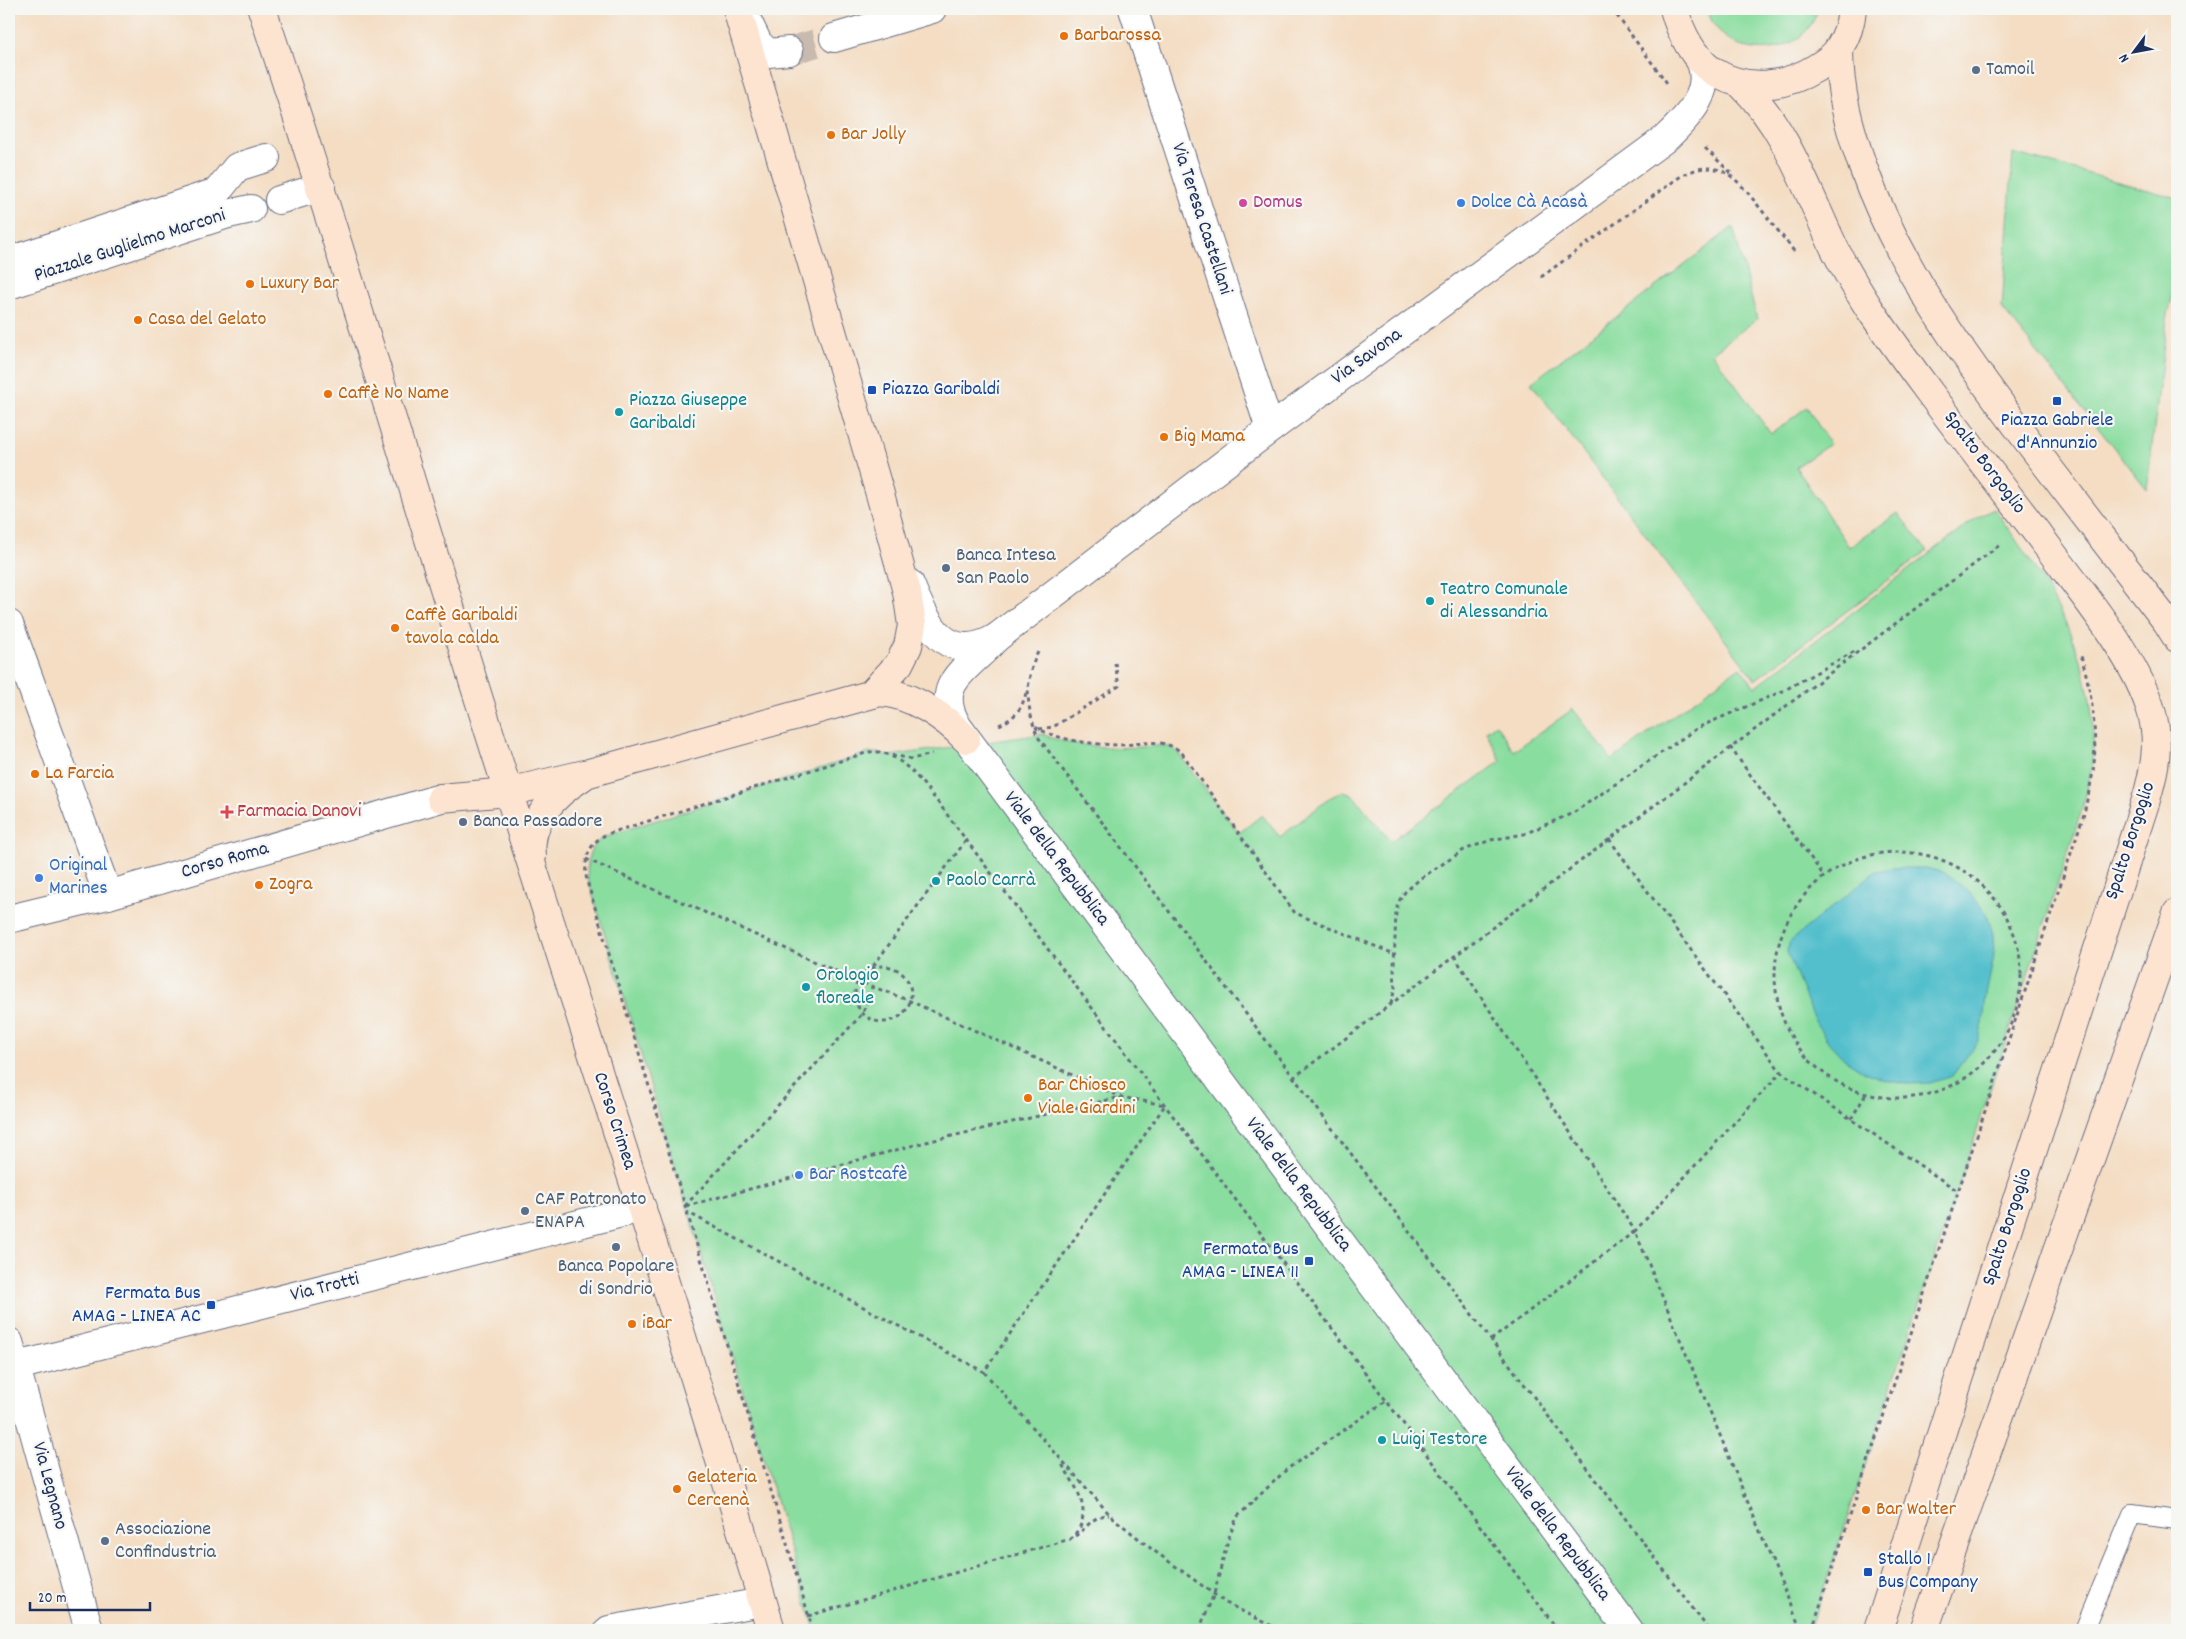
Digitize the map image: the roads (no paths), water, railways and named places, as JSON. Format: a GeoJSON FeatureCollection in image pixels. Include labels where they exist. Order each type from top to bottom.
{"type":"FeatureCollection","features":[{"type":"Feature","properties":{"kind":"main road","name":"Corso Crimea"},"geometry":{"type":"LineString","coordinates":[[262,9],[321,187],[508,792],[642,1208],[771,1630]]}},
{"type":"Feature","properties":{"kind":"main road"},"geometry":{"type":"LineString","coordinates":[[737,9],[899,557],[910,608],[912,633],[908,646],[899,664],[871,694]]}},
{"type":"Feature","properties":{"kind":"main road"},"geometry":{"type":"LineString","coordinates":[[1674,9],[1687,41],[1699,58],[1713,71],[1740,83],[1759,85],[1777,84],[1795,79],[1827,61],[1839,49],[1856,13]]}},
{"type":"Feature","properties":{"kind":"main road"},"geometry":{"type":"LineString","coordinates":[[1839,49],[1843,100],[1853,137],[1881,212],[1925,296],[1981,380],[2161,614],[2177,638]]}},
{"type":"Feature","properties":{"kind":"main road","name":"Spalto Borgoglio"},"geometry":{"type":"LineString","coordinates":[[1740,83],[1758,101],[1784,140],[1842,263],[1868,308],[2080,590],[2122,651],[2141,685],[2150,707],[2157,750],[2145,803],[1878,1630]]}},
{"type":"Feature","properties":{"kind":"main road"},"geometry":{"type":"LineString","coordinates":[[441,798],[508,792],[589,773],[871,694],[890,693],[907,699],[946,721],[966,739]]}},
{"type":"Feature","properties":{"kind":"main road"},"geometry":{"type":"LineString","coordinates":[[534,870],[532,836],[538,820],[561,793],[589,773]]}},
{"type":"Feature","properties":{"kind":"main road"},"geometry":{"type":"LineString","coordinates":[[1924,1630],[2177,913]]}},
{"type":"Feature","properties":{"kind":"street"},"geometry":{"type":"LineString","coordinates":[[742,9],[758,43],[764,51],[772,54],[789,50]]}},
{"type":"Feature","properties":{"kind":"street"},"geometry":{"type":"LineString","coordinates":[[834,38],[932,9]]}},
{"type":"Feature","properties":{"kind":"street","name":"Via Teresa Castellani"},"geometry":{"type":"LineString","coordinates":[[1133,9],[1270,429]]}},
{"type":"Feature","properties":{"kind":"street","name":"Via Savona"},"geometry":{"type":"LineString","coordinates":[[996,638],[1270,429],[1666,138],[1680,124],[1700,95],[1705,80],[1703,66],[1699,58]]}},
{"type":"Feature","properties":{"kind":"street"},"geometry":{"type":"LineString","coordinates":[[9,261],[217,192],[237,167],[266,158]]}},
{"type":"Feature","properties":{"kind":"street"},"geometry":{"type":"LineString","coordinates":[[279,200],[321,187]]}},
{"type":"Feature","properties":{"kind":"street","name":"Piazzale Guglielmo Marconi"},"geometry":{"type":"LineString","coordinates":[[9,285],[228,214],[251,209]]}},
{"type":"Feature","properties":{"kind":"street"},"geometry":{"type":"LineString","coordinates":[[899,557],[927,622],[939,637],[951,645],[964,648],[980,646],[996,638]]}},
{"type":"Feature","properties":{"kind":"street"},"geometry":{"type":"LineString","coordinates":[[9,624],[108,895]]}},
{"type":"Feature","properties":{"kind":"street","name":"Viale della Repubblica"},"geometry":{"type":"LineString","coordinates":[[996,638],[961,673],[949,691],[947,701],[952,717],[966,739],[1629,1630]]}},
{"type":"Feature","properties":{"kind":"street","name":"Corso Roma"},"geometry":{"type":"LineString","coordinates":[[9,920],[108,895],[441,798]]}},
{"type":"Feature","properties":{"kind":"street","name":"Via Trotti"},"geometry":{"type":"LineString","coordinates":[[11,1358],[642,1208]]}},
{"type":"Feature","properties":{"kind":"street","name":"Via Legnano"},"geometry":{"type":"LineString","coordinates":[[11,1358],[89,1630]]}},
{"type":"Feature","properties":{"kind":"street"},"geometry":{"type":"LineString","coordinates":[[608,1630],[762,1602]]}},
{"type":"Feature","properties":{"kind":"lane"},"geometry":{"type":"LineString","coordinates":[[2084,1630],[2132,1514],[2177,1520]]}},
{"type":"Feature","properties":{"kind":"water"},"geometry":{"type":"Polygon","coordinates":[[[1892,868],[1926,868],[1945,873],[1969,892],[1987,914],[1993,934],[1994,956],[1986,995],[1983,1024],[1977,1043],[1952,1076],[1930,1083],[1907,1084],[1885,1080],[1864,1072],[1844,1059],[1829,1043],[1816,1023],[1787,952],[1790,941],[1876,871],[1892,868]]]}},
{"type":"Feature","properties":{"kind":"tunnel"},"geometry":{"type":"LineString","coordinates":[[789,51],[834,38]]}},
{"type":"Feature","properties":{"kind":"place","name":"Barbarossa"},"geometry":{"type":"Point","coordinates":[1064,36]}},
{"type":"Feature","properties":{"kind":"place","name":"Tamoil"},"geometry":{"type":"Point","coordinates":[1976,70]}},
{"type":"Feature","properties":{"kind":"place","name":"Bar Jolly"},"geometry":{"type":"Point","coordinates":[831,135]}},
{"type":"Feature","properties":{"kind":"place","name":"Domus"},"geometry":{"type":"Point","coordinates":[1243,203]}},
{"type":"Feature","properties":{"kind":"place","name":"Dolce Cà Acasà"},"geometry":{"type":"Point","coordinates":[1461,203]}},
{"type":"Feature","properties":{"kind":"place","name":"Luxury Bar"},"geometry":{"type":"Point","coordinates":[250,284]}},
{"type":"Feature","properties":{"kind":"place","name":"Casa del Gelato"},"geometry":{"type":"Point","coordinates":[138,320]}},
{"type":"Feature","properties":{"kind":"place","name":"Piazza Garibaldi"},"geometry":{"type":"Point","coordinates":[872,390]}},
{"type":"Feature","properties":{"kind":"place","name":"Caffè No Name"},"geometry":{"type":"Point","coordinates":[328,394]}},
{"type":"Feature","properties":{"kind":"place","name":"Piazza Gabriele d'Annunzio"},"geometry":{"type":"Point","coordinates":[2057,401]}},
{"type":"Feature","properties":{"kind":"place","name":"Piazza Giuseppe Garibaldi"},"geometry":{"type":"Point","coordinates":[619,412]}},
{"type":"Feature","properties":{"kind":"place","name":"Big Mama"},"geometry":{"type":"Point","coordinates":[1164,437]}},
{"type":"Feature","properties":{"kind":"place","name":"Banca Intesa San Paolo"},"geometry":{"type":"Point","coordinates":[946,568]}},
{"type":"Feature","properties":{"kind":"place","name":"Teatro Comunale di Alessandria"},"geometry":{"type":"Point","coordinates":[1430,601]}},
{"type":"Feature","properties":{"kind":"place","name":"Caffè Garibaldi tavola calda"},"geometry":{"type":"Point","coordinates":[395,628]}},
{"type":"Feature","properties":{"kind":"place","name":"La Farcia"},"geometry":{"type":"Point","coordinates":[35,774]}},
{"type":"Feature","properties":{"kind":"place","name":"Farmacia Danovi"},"geometry":{"type":"Point","coordinates":[227,812]}},
{"type":"Feature","properties":{"kind":"place","name":"Banca Passadore"},"geometry":{"type":"Point","coordinates":[463,822]}},
{"type":"Feature","properties":{"kind":"place","name":"Original Marines"},"geometry":{"type":"Point","coordinates":[39,878]}},
{"type":"Feature","properties":{"kind":"place","name":"Paolo Carrà"},"geometry":{"type":"Point","coordinates":[936,881]}},
{"type":"Feature","properties":{"kind":"place","name":"Zogra"},"geometry":{"type":"Point","coordinates":[259,885]}},
{"type":"Feature","properties":{"kind":"place","name":"Orologio floreale"},"geometry":{"type":"Point","coordinates":[806,987]}},
{"type":"Feature","properties":{"kind":"place","name":"Bar Chiosco Viale Giardini"},"geometry":{"type":"Point","coordinates":[1028,1098]}},
{"type":"Feature","properties":{"kind":"place","name":"Bar Rostcafè"},"geometry":{"type":"Point","coordinates":[799,1175]}},
{"type":"Feature","properties":{"kind":"place","name":"CAF Patronato ENAPA"},"geometry":{"type":"Point","coordinates":[525,1211]}},
{"type":"Feature","properties":{"kind":"place","name":"Banca Popolare di Sondrio"},"geometry":{"type":"Point","coordinates":[616,1247]}},
{"type":"Feature","properties":{"kind":"place","name":"Fermata Bus AMAG - LINEA 11"},"geometry":{"type":"Point","coordinates":[1309,1261]}},
{"type":"Feature","properties":{"kind":"place","name":"Fermata Bus AMAG - LINEA AC"},"geometry":{"type":"Point","coordinates":[211,1305]}},
{"type":"Feature","properties":{"kind":"place","name":"iBar"},"geometry":{"type":"Point","coordinates":[632,1324]}},
{"type":"Feature","properties":{"kind":"place","name":"Luigi Testore"},"geometry":{"type":"Point","coordinates":[1382,1440]}},
{"type":"Feature","properties":{"kind":"place","name":"Gelateria Cercenà"},"geometry":{"type":"Point","coordinates":[677,1489]}},
{"type":"Feature","properties":{"kind":"place","name":"Bar Walter"},"geometry":{"type":"Point","coordinates":[1866,1510]}},
{"type":"Feature","properties":{"kind":"place","name":"Associazione Confindustria"},"geometry":{"type":"Point","coordinates":[105,1541]}},
{"type":"Feature","properties":{"kind":"place","name":"Stallo 1 Bus Company"},"geometry":{"type":"Point","coordinates":[1868,1572]}}]}
